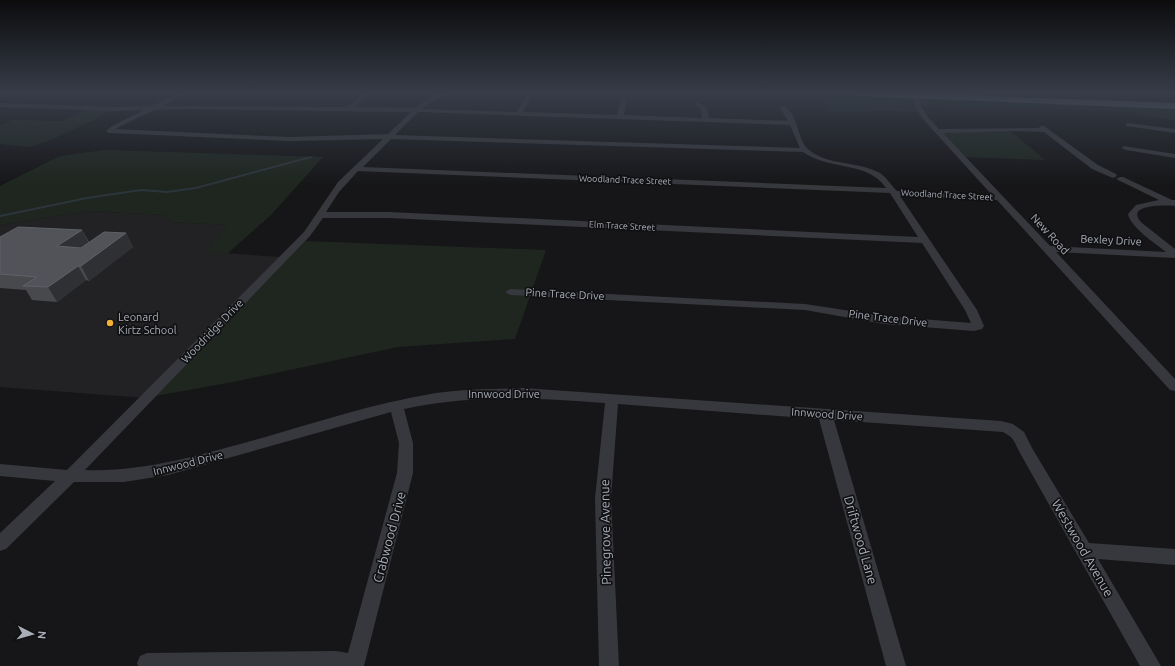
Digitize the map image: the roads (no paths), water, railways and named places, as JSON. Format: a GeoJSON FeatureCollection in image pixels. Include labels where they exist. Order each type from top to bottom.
{"type":"FeatureCollection","features":[{"type":"Feature","properties":{"kind":"street"},"geometry":{"type":"LineString","coordinates":[[120,124],[109,131],[289,139],[390,136],[804,150],[793,124]]}},
{"type":"Feature","properties":{"kind":"street","name":"Woodridge Drive"},"geometry":{"type":"LineString","coordinates":[[0,544],[70,476],[307,234],[321,215],[335,191],[402,124]]}},
{"type":"Feature","properties":{"kind":"street","name":"New Road"},"geometry":{"type":"LineString","coordinates":[[932,124],[1175,387]]}},
{"type":"Feature","properties":{"kind":"street"},"geometry":{"type":"LineString","coordinates":[[1128,125],[1175,131]]}},
{"type":"Feature","properties":{"kind":"street"},"geometry":{"type":"LineString","coordinates":[[938,131],[1044,129],[1095,167],[1173,203]]}},
{"type":"Feature","properties":{"kind":"street"},"geometry":{"type":"LineString","coordinates":[[1126,148],[1175,156]]}},
{"type":"Feature","properties":{"kind":"street","name":"Pine Trace Drive"},"geometry":{"type":"LineString","coordinates":[[510,292],[805,308],[884,320],[976,327],[978,324],[971,310],[893,191],[884,180],[871,172],[856,166],[821,158],[804,150]]}},
{"type":"Feature","properties":{"kind":"street","name":"Woodland Trace Street"},"geometry":{"type":"LineString","coordinates":[[357,169],[998,196]]}},
{"type":"Feature","properties":{"kind":"street"},"geometry":{"type":"LineString","coordinates":[[1173,203],[1144,205],[1136,209],[1133,214],[1134,220],[1139,225],[1175,254]]}},
{"type":"Feature","properties":{"kind":"street","name":"Elm Trace Street"},"geometry":{"type":"LineString","coordinates":[[321,215],[389,215],[924,240]]}},
{"type":"Feature","properties":{"kind":"street","name":"Bexley Drive"},"geometry":{"type":"LineString","coordinates":[[1047,248],[1175,254]]}},
{"type":"Feature","properties":{"kind":"street","name":"Innwood Drive"},"geometry":{"type":"LineString","coordinates":[[0,470],[70,476],[113,477],[170,469],[397,407],[437,398],[490,393],[523,393],[825,414],[996,424],[1015,432]]}},
{"type":"Feature","properties":{"kind":"street","name":"Pinegrove Avenue"},"geometry":{"type":"LineString","coordinates":[[609,666],[603,498],[612,399]]}},
{"type":"Feature","properties":{"kind":"street","name":"Crabwood Drive"},"geometry":{"type":"LineString","coordinates":[[355,665],[406,473],[406,443],[397,407]]}},
{"type":"Feature","properties":{"kind":"street","name":"Driftwood Lane"},"geometry":{"type":"LineString","coordinates":[[825,414],[896,666]]}},
{"type":"Feature","properties":{"kind":"street","name":"Westwood Avenue"},"geometry":{"type":"LineString","coordinates":[[1015,432],[1024,442],[1025,449],[1152,666]]}},
{"type":"Feature","properties":{"kind":"street"},"geometry":{"type":"LineString","coordinates":[[1084,550],[1175,557]]}},
{"type":"Feature","properties":{"kind":"street"},"geometry":{"type":"LineString","coordinates":[[147,663],[336,661],[355,665]]}},
{"type":"Feature","properties":{"kind":"waterway"},"geometry":{"type":"LineString","coordinates":[[305,159],[312,157]]}},
{"type":"Feature","properties":{"kind":"waterway"},"geometry":{"type":"LineString","coordinates":[[0,216],[87,198],[141,190],[167,192],[196,188],[305,159]]}},
{"type":"Feature","properties":{"kind":"place","name":"Leonard Kirtz School"},"geometry":{"type":"Point","coordinates":[110,323]}}]}
